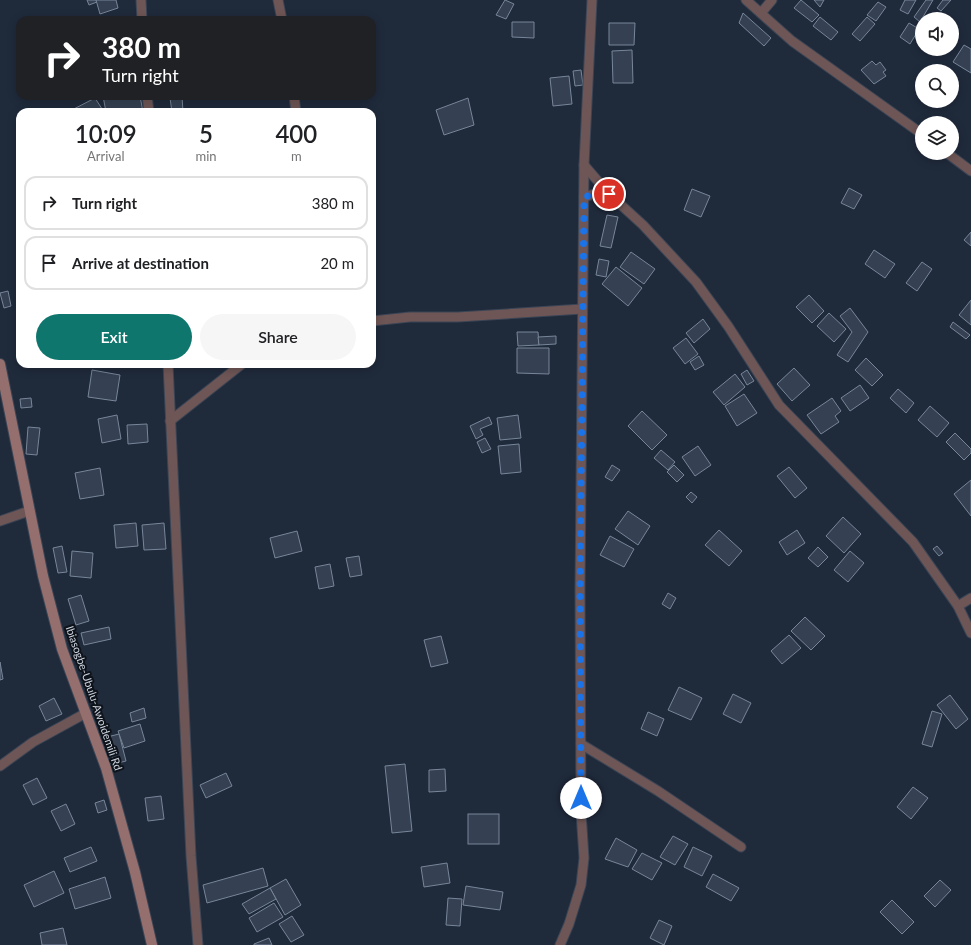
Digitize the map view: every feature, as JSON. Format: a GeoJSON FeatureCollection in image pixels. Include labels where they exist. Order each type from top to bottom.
{"type":"FeatureCollection","features":[{"type":"Feature","properties":{"kind":"street"},"geometry":{"type":"LineString","coordinates":[[141,0],[142,16]]}},
{"type":"Feature","properties":{"kind":"street"},"geometry":{"type":"LineString","coordinates":[[278,0],[281,16]]}},
{"type":"Feature","properties":{"kind":"street"},"geometry":{"type":"LineString","coordinates":[[560,945],[569,924],[581,885],[584,858],[581,744],[580,590],[582,309],[584,165],[592,0]]}},
{"type":"Feature","properties":{"kind":"street"},"geometry":{"type":"LineString","coordinates":[[746,0],[792,41],[915,129]]}},
{"type":"Feature","properties":{"kind":"street"},"geometry":{"type":"LineString","coordinates":[[761,13],[772,0]]}},
{"type":"Feature","properties":{"kind":"street"},"geometry":{"type":"LineString","coordinates":[[956,160],[971,171]]}},
{"type":"Feature","properties":{"kind":"street"},"geometry":{"type":"LineString","coordinates":[[584,165],[609,194],[649,231],[696,282],[728,326],[779,405],[913,542],[958,606],[971,633]]}},
{"type":"Feature","properties":{"kind":"street"},"geometry":{"type":"LineString","coordinates":[[584,197],[601,192],[609,194]]}},
{"type":"Feature","properties":{"kind":"street"},"geometry":{"type":"LineString","coordinates":[[376,321],[410,317],[465,316],[582,309]]}},
{"type":"Feature","properties":{"kind":"street","name":"Ibiasogbe-Ubulu-Awoidemili Rd"},"geometry":{"type":"LineString","coordinates":[[0,364],[43,576],[62,649],[106,768],[135,872],[152,945]]}},
{"type":"Feature","properties":{"kind":"street"},"geometry":{"type":"LineString","coordinates":[[168,368],[191,849],[198,945]]}},
{"type":"Feature","properties":{"kind":"street"},"geometry":{"type":"LineString","coordinates":[[170,421],[237,368]]}},
{"type":"Feature","properties":{"kind":"street"},"geometry":{"type":"LineString","coordinates":[[0,521],[29,511]]}},
{"type":"Feature","properties":{"kind":"street"},"geometry":{"type":"LineString","coordinates":[[958,606],[971,598]]}},
{"type":"Feature","properties":{"kind":"street"},"geometry":{"type":"LineString","coordinates":[[0,766],[33,742],[86,713]]}},
{"type":"Feature","properties":{"kind":"street"},"geometry":{"type":"LineString","coordinates":[[581,744],[658,791],[741,847]]}},
{"type":"Feature","properties":{"kind":"building"},"geometry":{"type":"Polygon","coordinates":[[[87,0],[96,0],[97,2],[89,5],[87,0]]]}},
{"type":"Feature","properties":{"kind":"building"},"geometry":{"type":"Polygon","coordinates":[[[96,0],[116,0],[118,8],[100,14],[96,0]]]}},
{"type":"Feature","properties":{"kind":"building"},"geometry":{"type":"Polygon","coordinates":[[[505,0],[514,4],[506,19],[496,15],[505,0]]]}},
{"type":"Feature","properties":{"kind":"building"},"geometry":{"type":"Polygon","coordinates":[[[801,0],[819,15],[812,22],[794,8],[801,0]]]}},
{"type":"Feature","properties":{"kind":"building"},"geometry":{"type":"Polygon","coordinates":[[[814,0],[824,0],[820,7],[814,0]]]}},
{"type":"Feature","properties":{"kind":"building"},"geometry":{"type":"Polygon","coordinates":[[[905,0],[916,0],[908,14],[900,10],[905,0]]]}},
{"type":"Feature","properties":{"kind":"building"},"geometry":{"type":"Polygon","coordinates":[[[926,0],[933,0],[926,12],[918,12],[926,0]]]}},
{"type":"Feature","properties":{"kind":"building"},"geometry":{"type":"Polygon","coordinates":[[[943,0],[951,0],[941,11],[937,8],[943,0]]]}},
{"type":"Feature","properties":{"kind":"building"},"geometry":{"type":"Polygon","coordinates":[[[878,2],[886,7],[876,21],[867,15],[878,2]]]}},
{"type":"Feature","properties":{"kind":"building"},"geometry":{"type":"Polygon","coordinates":[[[743,13],[771,38],[764,46],[739,23],[743,13]]]}},
{"type":"Feature","properties":{"kind":"building"},"geometry":{"type":"Polygon","coordinates":[[[820,17],[838,32],[831,40],[813,26],[820,17]]]}},
{"type":"Feature","properties":{"kind":"building"},"geometry":{"type":"Polygon","coordinates":[[[867,17],[875,24],[860,41],[852,34],[867,17]]]}},
{"type":"Feature","properties":{"kind":"building"},"geometry":{"type":"Polygon","coordinates":[[[512,22],[534,22],[534,38],[512,37],[512,22]]]}},
{"type":"Feature","properties":{"kind":"building"},"geometry":{"type":"Polygon","coordinates":[[[609,23],[635,23],[634,45],[609,45],[609,23]]]}},
{"type":"Feature","properties":{"kind":"building"},"geometry":{"type":"Polygon","coordinates":[[[909,23],[915,27],[915,36],[910,44],[900,37],[909,23]]]}},
{"type":"Feature","properties":{"kind":"building"},"geometry":{"type":"Polygon","coordinates":[[[964,45],[971,49],[971,73],[959,66],[959,64],[953,62],[957,56],[959,56],[959,53],[964,45]]]}},
{"type":"Feature","properties":{"kind":"building"},"geometry":{"type":"Polygon","coordinates":[[[632,50],[633,83],[613,83],[612,51],[632,50]]]}},
{"type":"Feature","properties":{"kind":"building"},"geometry":{"type":"Polygon","coordinates":[[[872,61],[876,65],[880,62],[886,70],[883,72],[886,76],[874,84],[861,70],[872,61]]]}},
{"type":"Feature","properties":{"kind":"building"},"geometry":{"type":"Polygon","coordinates":[[[581,70],[583,85],[575,86],[573,71],[581,70]]]}},
{"type":"Feature","properties":{"kind":"building"},"geometry":{"type":"Polygon","coordinates":[[[569,76],[572,104],[553,106],[550,78],[569,76]]]}},
{"type":"Feature","properties":{"kind":"building"},"geometry":{"type":"Polygon","coordinates":[[[468,98],[474,125],[444,135],[436,110],[468,98]]]}},
{"type":"Feature","properties":{"kind":"building"},"geometry":{"type":"Polygon","coordinates":[[[91,100],[96,100],[101,108],[76,108],[91,100]]]}},
{"type":"Feature","properties":{"kind":"building"},"geometry":{"type":"Polygon","coordinates":[[[104,100],[141,100],[142,108],[105,108],[104,100]]]}},
{"type":"Feature","properties":{"kind":"building"},"geometry":{"type":"Polygon","coordinates":[[[170,100],[182,100],[183,108],[171,108],[170,100]]]}},
{"type":"Feature","properties":{"kind":"building"},"geometry":{"type":"Polygon","coordinates":[[[849,188],[862,195],[854,209],[841,203],[849,188]]]}},
{"type":"Feature","properties":{"kind":"building"},"geometry":{"type":"Polygon","coordinates":[[[692,189],[710,196],[701,217],[684,210],[692,189]]]}},
{"type":"Feature","properties":{"kind":"building"},"geometry":{"type":"Polygon","coordinates":[[[607,215],[618,217],[611,248],[600,246],[607,215]]]}},
{"type":"Feature","properties":{"kind":"building"},"geometry":{"type":"Polygon","coordinates":[[[971,232],[971,246],[964,240],[971,232]]]}},
{"type":"Feature","properties":{"kind":"building"},"geometry":{"type":"Polygon","coordinates":[[[874,250],[895,264],[885,278],[865,264],[874,250]]]}},
{"type":"Feature","properties":{"kind":"building"},"geometry":{"type":"Polygon","coordinates":[[[631,252],[655,269],[644,284],[620,267],[631,252]]]}},
{"type":"Feature","properties":{"kind":"building"},"geometry":{"type":"Polygon","coordinates":[[[599,259],[609,261],[606,277],[596,275],[599,259]]]}},
{"type":"Feature","properties":{"kind":"building"},"geometry":{"type":"Polygon","coordinates":[[[922,262],[932,269],[917,291],[906,283],[922,262]]]}},
{"type":"Feature","properties":{"kind":"building"},"geometry":{"type":"Polygon","coordinates":[[[616,267],[642,288],[628,306],[602,284],[616,267]]]}},
{"type":"Feature","properties":{"kind":"building"},"geometry":{"type":"Polygon","coordinates":[[[8,291],[11,306],[4,308],[0,293],[8,291]]]}},
{"type":"Feature","properties":{"kind":"building"},"geometry":{"type":"Polygon","coordinates":[[[809,295],[824,311],[812,323],[796,307],[809,295]]]}},
{"type":"Feature","properties":{"kind":"building"},"geometry":{"type":"Polygon","coordinates":[[[971,300],[971,325],[959,315],[971,300]]]}},
{"type":"Feature","properties":{"kind":"building"},"geometry":{"type":"Polygon","coordinates":[[[850,308],[868,332],[848,362],[837,355],[852,332],[840,316],[850,308]]]}},
{"type":"Feature","properties":{"kind":"building"},"geometry":{"type":"Polygon","coordinates":[[[829,313],[846,329],[834,342],[817,326],[829,313]]]}},
{"type":"Feature","properties":{"kind":"building"},"geometry":{"type":"Polygon","coordinates":[[[703,319],[710,329],[694,343],[686,333],[703,319]]]}},
{"type":"Feature","properties":{"kind":"building"},"geometry":{"type":"Polygon","coordinates":[[[953,322],[970,335],[966,339],[950,327],[953,322]]]}},
{"type":"Feature","properties":{"kind":"building"},"geometry":{"type":"Polygon","coordinates":[[[517,332],[538,332],[539,345],[518,346],[517,332]]]}},
{"type":"Feature","properties":{"kind":"building"},"geometry":{"type":"Polygon","coordinates":[[[556,336],[556,344],[539,345],[538,337],[556,336]]]}},
{"type":"Feature","properties":{"kind":"building"},"geometry":{"type":"Polygon","coordinates":[[[686,338],[698,354],[685,364],[673,348],[686,338]]]}},
{"type":"Feature","properties":{"kind":"building"},"geometry":{"type":"Polygon","coordinates":[[[517,348],[549,348],[549,374],[517,373],[517,348]]]}},
{"type":"Feature","properties":{"kind":"building"},"geometry":{"type":"Polygon","coordinates":[[[699,356],[704,365],[695,370],[690,362],[699,356]]]}},
{"type":"Feature","properties":{"kind":"building"},"geometry":{"type":"Polygon","coordinates":[[[866,358],[883,375],[872,386],[855,370],[866,358]]]}},
{"type":"Feature","properties":{"kind":"building"},"geometry":{"type":"Polygon","coordinates":[[[794,368],[810,385],[792,401],[777,384],[794,368]]]}},
{"type":"Feature","properties":{"kind":"building"},"geometry":{"type":"Polygon","coordinates":[[[92,370],[120,375],[116,401],[88,397],[92,370]]]}},
{"type":"Feature","properties":{"kind":"building"},"geometry":{"type":"Polygon","coordinates":[[[747,370],[754,381],[747,385],[741,374],[747,370]]]}},
{"type":"Feature","properties":{"kind":"building"},"geometry":{"type":"Polygon","coordinates":[[[735,374],[745,387],[724,405],[713,392],[735,374]]]}},
{"type":"Feature","properties":{"kind":"building"},"geometry":{"type":"Polygon","coordinates":[[[860,385],[869,398],[850,411],[841,398],[860,385]]]}},
{"type":"Feature","properties":{"kind":"building"},"geometry":{"type":"Polygon","coordinates":[[[898,389],[914,403],[906,413],[890,398],[898,389]]]}},
{"type":"Feature","properties":{"kind":"building"},"geometry":{"type":"Polygon","coordinates":[[[744,394],[757,413],[737,426],[725,406],[744,394]]]}},
{"type":"Feature","properties":{"kind":"building"},"geometry":{"type":"Polygon","coordinates":[[[31,398],[32,407],[21,408],[20,399],[31,398]]]}},
{"type":"Feature","properties":{"kind":"building"},"geometry":{"type":"Polygon","coordinates":[[[832,398],[841,411],[835,416],[839,422],[821,434],[807,415],[832,398]]]}},
{"type":"Feature","properties":{"kind":"building"},"geometry":{"type":"Polygon","coordinates":[[[930,406],[949,423],[937,437],[918,420],[930,406]]]}},
{"type":"Feature","properties":{"kind":"building"},"geometry":{"type":"Polygon","coordinates":[[[642,411],[667,435],[652,450],[628,426],[642,411]]]}},
{"type":"Feature","properties":{"kind":"building"},"geometry":{"type":"Polygon","coordinates":[[[117,415],[121,439],[102,443],[98,419],[117,415]]]}},
{"type":"Feature","properties":{"kind":"building"},"geometry":{"type":"Polygon","coordinates":[[[518,415],[521,438],[500,440],[497,418],[518,415]]]}},
{"type":"Feature","properties":{"kind":"building"},"geometry":{"type":"Polygon","coordinates":[[[489,417],[492,424],[480,429],[483,435],[476,439],[470,426],[489,417]]]}},
{"type":"Feature","properties":{"kind":"building"},"geometry":{"type":"Polygon","coordinates":[[[147,424],[148,442],[128,444],[127,425],[147,424]]]}},
{"type":"Feature","properties":{"kind":"building"},"geometry":{"type":"Polygon","coordinates":[[[28,427],[40,428],[37,455],[26,454],[28,427]]]}},
{"type":"Feature","properties":{"kind":"building"},"geometry":{"type":"Polygon","coordinates":[[[955,433],[971,449],[971,453],[964,460],[946,442],[955,433]]]}},
{"type":"Feature","properties":{"kind":"building"},"geometry":{"type":"Polygon","coordinates":[[[485,438],[491,449],[482,453],[477,442],[485,438]]]}},
{"type":"Feature","properties":{"kind":"building"},"geometry":{"type":"Polygon","coordinates":[[[519,444],[521,472],[501,474],[498,446],[519,444]]]}},
{"type":"Feature","properties":{"kind":"building"},"geometry":{"type":"Polygon","coordinates":[[[698,446],[711,465],[695,476],[682,457],[698,446]]]}},
{"type":"Feature","properties":{"kind":"building"},"geometry":{"type":"Polygon","coordinates":[[[661,450],[675,462],[668,470],[654,458],[661,450]]]}},
{"type":"Feature","properties":{"kind":"building"},"geometry":{"type":"Polygon","coordinates":[[[612,465],[620,470],[612,481],[605,477],[612,465]]]}},
{"type":"Feature","properties":{"kind":"building"},"geometry":{"type":"Polygon","coordinates":[[[674,465],[684,475],[677,482],[667,472],[674,465]]]}},
{"type":"Feature","properties":{"kind":"building"},"geometry":{"type":"Polygon","coordinates":[[[789,467],[807,488],[795,498],[777,476],[789,467]]]}},
{"type":"Feature","properties":{"kind":"building"},"geometry":{"type":"Polygon","coordinates":[[[100,468],[104,495],[80,499],[75,473],[100,468]]]}},
{"type":"Feature","properties":{"kind":"building"},"geometry":{"type":"Polygon","coordinates":[[[971,480],[971,516],[954,494],[971,480]]]}},
{"type":"Feature","properties":{"kind":"building"},"geometry":{"type":"Polygon","coordinates":[[[691,492],[697,497],[692,503],[686,497],[691,492]]]}},
{"type":"Feature","properties":{"kind":"building"},"geometry":{"type":"Polygon","coordinates":[[[628,511],[650,526],[638,545],[615,529],[628,511]]]}},
{"type":"Feature","properties":{"kind":"building"},"geometry":{"type":"Polygon","coordinates":[[[843,517],[861,534],[844,553],[826,536],[843,517]]]}},
{"type":"Feature","properties":{"kind":"building"},"geometry":{"type":"Polygon","coordinates":[[[136,523],[138,546],[116,548],[114,525],[136,523]]]}},
{"type":"Feature","properties":{"kind":"building"},"geometry":{"type":"Polygon","coordinates":[[[164,523],[166,549],[144,550],[142,525],[164,523]]]}},
{"type":"Feature","properties":{"kind":"building"},"geometry":{"type":"Polygon","coordinates":[[[719,530],[742,551],[729,566],[705,545],[719,530]]]}},
{"type":"Feature","properties":{"kind":"building"},"geometry":{"type":"Polygon","coordinates":[[[797,530],[805,543],[787,555],[779,542],[797,530]]]}},
{"type":"Feature","properties":{"kind":"building"},"geometry":{"type":"Polygon","coordinates":[[[297,531],[302,551],[275,558],[270,538],[297,531]]]}},
{"type":"Feature","properties":{"kind":"building"},"geometry":{"type":"Polygon","coordinates":[[[610,536],[634,549],[624,567],[600,555],[610,536]]]}},
{"type":"Feature","properties":{"kind":"building"},"geometry":{"type":"Polygon","coordinates":[[[62,546],[67,572],[58,573],[53,548],[62,546]]]}},
{"type":"Feature","properties":{"kind":"building"},"geometry":{"type":"Polygon","coordinates":[[[937,546],[943,553],[939,556],[933,549],[937,546]]]}},
{"type":"Feature","properties":{"kind":"building"},"geometry":{"type":"Polygon","coordinates":[[[818,547],[828,557],[818,567],[808,558],[818,547]]]}},
{"type":"Feature","properties":{"kind":"building"},"geometry":{"type":"Polygon","coordinates":[[[72,551],[93,553],[91,578],[70,576],[72,551]]]}},
{"type":"Feature","properties":{"kind":"building"},"geometry":{"type":"Polygon","coordinates":[[[850,551],[864,563],[848,582],[834,570],[850,551]]]}},
{"type":"Feature","properties":{"kind":"building"},"geometry":{"type":"Polygon","coordinates":[[[359,556],[362,575],[350,577],[346,558],[359,556]]]}},
{"type":"Feature","properties":{"kind":"building"},"geometry":{"type":"Polygon","coordinates":[[[330,564],[334,586],[319,589],[315,567],[330,564]]]}},
{"type":"Feature","properties":{"kind":"building"},"geometry":{"type":"Polygon","coordinates":[[[668,593],[676,598],[670,609],[662,604],[668,593]]]}},
{"type":"Feature","properties":{"kind":"building"},"geometry":{"type":"Polygon","coordinates":[[[81,595],[89,621],[76,625],[68,599],[81,595]]]}},
{"type":"Feature","properties":{"kind":"building"},"geometry":{"type":"Polygon","coordinates":[[[805,617],[825,636],[811,650],[791,631],[805,617]]]}},
{"type":"Feature","properties":{"kind":"building"},"geometry":{"type":"Polygon","coordinates":[[[109,627],[111,639],[84,645],[81,633],[109,627]]]}},
{"type":"Feature","properties":{"kind":"building"},"geometry":{"type":"Polygon","coordinates":[[[789,635],[801,648],[782,664],[771,651],[789,635]]]}},
{"type":"Feature","properties":{"kind":"building"},"geometry":{"type":"Polygon","coordinates":[[[441,636],[448,663],[431,667],[424,640],[441,636]]]}},
{"type":"Feature","properties":{"kind":"building"},"geometry":{"type":"Polygon","coordinates":[[[0,662],[3,679],[0,680],[0,662]]]}},
{"type":"Feature","properties":{"kind":"building"},"geometry":{"type":"Polygon","coordinates":[[[679,687],[702,698],[691,720],[668,710],[679,687]]]}},
{"type":"Feature","properties":{"kind":"building"},"geometry":{"type":"Polygon","coordinates":[[[733,694],[751,703],[741,723],[723,714],[733,694]]]}},
{"type":"Feature","properties":{"kind":"building"},"geometry":{"type":"Polygon","coordinates":[[[950,695],[968,719],[956,729],[937,705],[950,695]]]}},
{"type":"Feature","properties":{"kind":"building"},"geometry":{"type":"Polygon","coordinates":[[[54,698],[62,714],[46,721],[39,706],[54,698]]]}},
{"type":"Feature","properties":{"kind":"building"},"geometry":{"type":"Polygon","coordinates":[[[144,708],[146,718],[132,722],[130,713],[144,708]]]}},
{"type":"Feature","properties":{"kind":"building"},"geometry":{"type":"Polygon","coordinates":[[[932,711],[942,714],[932,747],[922,744],[932,711]]]}},
{"type":"Feature","properties":{"kind":"building"},"geometry":{"type":"Polygon","coordinates":[[[648,712],[664,719],[657,736],[641,729],[648,712]]]}},
{"type":"Feature","properties":{"kind":"building"},"geometry":{"type":"Polygon","coordinates":[[[140,724],[145,741],[124,748],[118,731],[140,724]]]}},
{"type":"Feature","properties":{"kind":"building"},"geometry":{"type":"Polygon","coordinates":[[[119,734],[126,761],[114,764],[107,737],[119,734]]]}},
{"type":"Feature","properties":{"kind":"building"},"geometry":{"type":"Polygon","coordinates":[[[405,764],[412,831],[392,833],[385,766],[405,764]]]}},
{"type":"Feature","properties":{"kind":"building"},"geometry":{"type":"Polygon","coordinates":[[[445,769],[446,791],[429,792],[429,770],[445,769]]]}},
{"type":"Feature","properties":{"kind":"building"},"geometry":{"type":"Polygon","coordinates":[[[226,773],[232,786],[206,798],[200,785],[226,773]]]}},
{"type":"Feature","properties":{"kind":"building"},"geometry":{"type":"Polygon","coordinates":[[[37,778],[47,798],[33,805],[23,785],[37,778]]]}},
{"type":"Feature","properties":{"kind":"building"},"geometry":{"type":"Polygon","coordinates":[[[913,787],[928,798],[911,819],[897,807],[913,787]]]}},
{"type":"Feature","properties":{"kind":"building"},"geometry":{"type":"Polygon","coordinates":[[[161,796],[164,819],[148,821],[145,798],[161,796]]]}},
{"type":"Feature","properties":{"kind":"building"},"geometry":{"type":"Polygon","coordinates":[[[104,800],[107,810],[98,813],[95,803],[104,800]]]}},
{"type":"Feature","properties":{"kind":"building"},"geometry":{"type":"Polygon","coordinates":[[[66,804],[75,824],[61,831],[51,811],[66,804]]]}},
{"type":"Feature","properties":{"kind":"building"},"geometry":{"type":"Polygon","coordinates":[[[468,814],[499,814],[499,844],[468,844],[468,814]]]}},
{"type":"Feature","properties":{"kind":"building"},"geometry":{"type":"Polygon","coordinates":[[[673,836],[688,844],[675,865],[660,857],[673,836]]]}},
{"type":"Feature","properties":{"kind":"building"},"geometry":{"type":"Polygon","coordinates":[[[616,838],[637,850],[628,867],[605,859],[616,838]]]}},
{"type":"Feature","properties":{"kind":"building"},"geometry":{"type":"Polygon","coordinates":[[[91,847],[97,861],[70,872],[64,858],[91,847]]]}},
{"type":"Feature","properties":{"kind":"building"},"geometry":{"type":"Polygon","coordinates":[[[693,847],[712,856],[702,876],[684,867],[693,847]]]}},
{"type":"Feature","properties":{"kind":"building"},"geometry":{"type":"Polygon","coordinates":[[[642,853],[662,863],[652,880],[632,869],[642,853]]]}},
{"type":"Feature","properties":{"kind":"building"},"geometry":{"type":"Polygon","coordinates":[[[447,863],[450,883],[424,887],[421,867],[447,863]]]}},
{"type":"Feature","properties":{"kind":"building"},"geometry":{"type":"Polygon","coordinates":[[[263,868],[268,886],[207,903],[203,885],[263,868]]]}},
{"type":"Feature","properties":{"kind":"building"},"geometry":{"type":"Polygon","coordinates":[[[54,871],[64,893],[34,907],[24,885],[54,871]]]}},
{"type":"Feature","properties":{"kind":"building"},"geometry":{"type":"Polygon","coordinates":[[[713,874],[739,888],[731,901],[706,887],[713,874]]]}},
{"type":"Feature","properties":{"kind":"building"},"geometry":{"type":"Polygon","coordinates":[[[105,877],[111,898],[75,909],[69,889],[105,877]]]}},
{"type":"Feature","properties":{"kind":"building"},"geometry":{"type":"Polygon","coordinates":[[[286,879],[301,905],[285,915],[270,888],[286,879]]]}},
{"type":"Feature","properties":{"kind":"building"},"geometry":{"type":"Polygon","coordinates":[[[940,880],[951,890],[935,907],[924,896],[940,880]]]}},
{"type":"Feature","properties":{"kind":"building"},"geometry":{"type":"Polygon","coordinates":[[[466,886],[503,892],[500,910],[463,905],[466,886]]]}},
{"type":"Feature","properties":{"kind":"building"},"geometry":{"type":"Polygon","coordinates":[[[270,888],[276,899],[249,914],[242,904],[270,888]]]}},
{"type":"Feature","properties":{"kind":"building"},"geometry":{"type":"Polygon","coordinates":[[[448,898],[462,899],[460,926],[446,925],[448,898]]]}},
{"type":"Feature","properties":{"kind":"building"},"geometry":{"type":"Polygon","coordinates":[[[892,900],[914,922],[902,934],[880,912],[892,900]]]}},
{"type":"Feature","properties":{"kind":"building"},"geometry":{"type":"Polygon","coordinates":[[[274,903],[283,917],[257,932],[249,918],[274,903]]]}},
{"type":"Feature","properties":{"kind":"building"},"geometry":{"type":"Polygon","coordinates":[[[292,916],[304,935],[291,942],[279,924],[292,916]]]}},
{"type":"Feature","properties":{"kind":"building"},"geometry":{"type":"Polygon","coordinates":[[[659,920],[672,926],[664,945],[650,938],[659,920]]]}},
{"type":"Feature","properties":{"kind":"building"},"geometry":{"type":"Polygon","coordinates":[[[63,928],[67,945],[42,945],[40,933],[63,928]]]}},
{"type":"Feature","properties":{"kind":"building"},"geometry":{"type":"Polygon","coordinates":[[[269,938],[272,945],[254,945],[254,944],[269,938]]]}},
{"type":"Feature","properties":{"kind":"route"},"geometry":{"type":"LineString","coordinates":[[581,798],[580,590],[584,197],[601,192],[609,194]]}}]}
